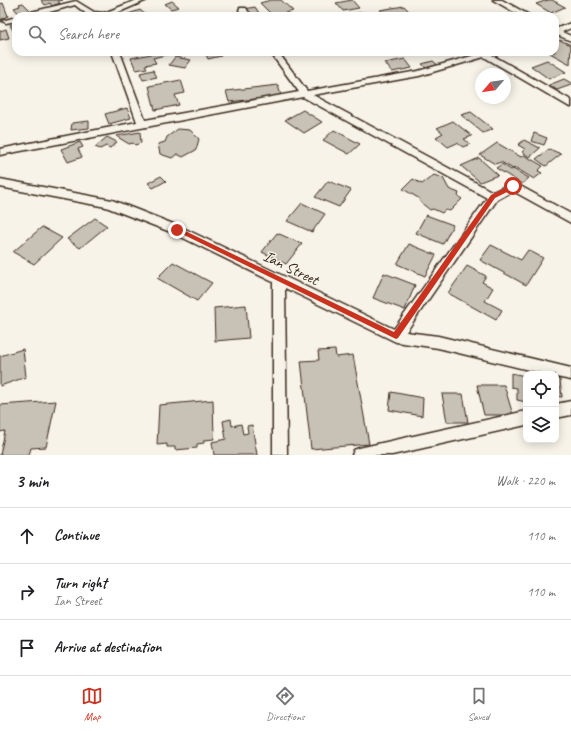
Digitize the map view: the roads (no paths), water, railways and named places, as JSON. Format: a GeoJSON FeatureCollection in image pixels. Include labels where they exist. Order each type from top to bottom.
{"type":"FeatureCollection","features":[{"type":"Feature","properties":{"kind":"street"},"geometry":{"type":"LineString","coordinates":[[113,12],[143,0]]}},
{"type":"Feature","properties":{"kind":"street"},"geometry":{"type":"LineString","coordinates":[[497,0],[520,12]]}},
{"type":"Feature","properties":{"kind":"street"},"geometry":{"type":"LineString","coordinates":[[43,12],[76,4],[89,12]]}},
{"type":"Feature","properties":{"kind":"street"},"geometry":{"type":"LineString","coordinates":[[6,21],[12,19]]}},
{"type":"Feature","properties":{"kind":"street"},"geometry":{"type":"LineString","coordinates":[[559,31],[571,25]]}},
{"type":"Feature","properties":{"kind":"street"},"geometry":{"type":"LineString","coordinates":[[559,33],[571,39]]}},
{"type":"Feature","properties":{"kind":"street"},"geometry":{"type":"LineString","coordinates":[[117,56],[142,124]]}},
{"type":"Feature","properties":{"kind":"street"},"geometry":{"type":"LineString","coordinates":[[277,56],[305,94],[315,101],[493,197]]}},
{"type":"Feature","properties":{"kind":"street"},"geometry":{"type":"LineString","coordinates":[[0,152],[142,124],[419,73],[480,56]]}},
{"type":"Feature","properties":{"kind":"street"},"geometry":{"type":"LineString","coordinates":[[496,56],[571,104]]}},
{"type":"Feature","properties":{"kind":"street","name":"Ian Street"},"geometry":{"type":"LineString","coordinates":[[0,183],[108,203],[177,230],[396,336],[438,342],[571,374]]}},
{"type":"Feature","properties":{"kind":"street"},"geometry":{"type":"LineString","coordinates":[[396,336],[493,197],[513,186],[571,219]]}},
{"type":"Feature","properties":{"kind":"street"},"geometry":{"type":"LineString","coordinates":[[279,280],[280,455]]}},
{"type":"Feature","properties":{"kind":"street"},"geometry":{"type":"LineString","coordinates":[[559,410],[571,408]]}},
{"type":"Feature","properties":{"kind":"street"},"geometry":{"type":"LineString","coordinates":[[359,455],[523,419]]}}]}
